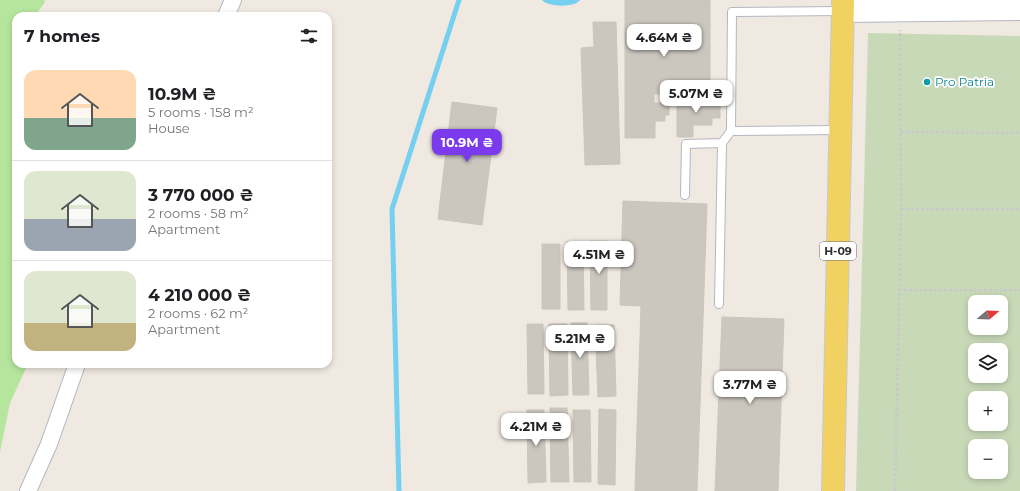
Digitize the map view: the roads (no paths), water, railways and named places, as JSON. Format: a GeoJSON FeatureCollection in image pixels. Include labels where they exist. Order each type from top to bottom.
{"type":"FeatureCollection","features":[{"type":"Feature","properties":{"kind":"main road"},"geometry":{"type":"LineString","coordinates":[[843,5],[900,10],[1020,9]]}},
{"type":"Feature","properties":{"kind":"main road","name":"Н-09"},"geometry":{"type":"LineString","coordinates":[[832,491],[843,5]]}},
{"type":"Feature","properties":{"kind":"street"},"geometry":{"type":"LineString","coordinates":[[228,12],[233,0]]}},
{"type":"Feature","properties":{"kind":"street"},"geometry":{"type":"LineString","coordinates":[[28,491],[49,444],[76,368]]}},
{"type":"Feature","properties":{"kind":"lane"},"geometry":{"type":"LineString","coordinates":[[719,304],[722,143],[731,131],[732,12],[843,5]]}},
{"type":"Feature","properties":{"kind":"lane"},"geometry":{"type":"LineString","coordinates":[[731,131],[840,130]]}},
{"type":"Feature","properties":{"kind":"lane"},"geometry":{"type":"LineString","coordinates":[[685,195],[686,144],[722,143]]}},
{"type":"Feature","properties":{"kind":"water"},"geometry":{"type":"Polygon","coordinates":[[[542,0],[580,0],[577,3],[561,6],[549,4],[542,0]]]}},
{"type":"Feature","properties":{"kind":"waterway"},"geometry":{"type":"LineString","coordinates":[[399,491],[392,209],[459,0]]}},
{"type":"Feature","properties":{"kind":"place","name":"Pro Patria"},"geometry":{"type":"Point","coordinates":[927,82]}}]}
